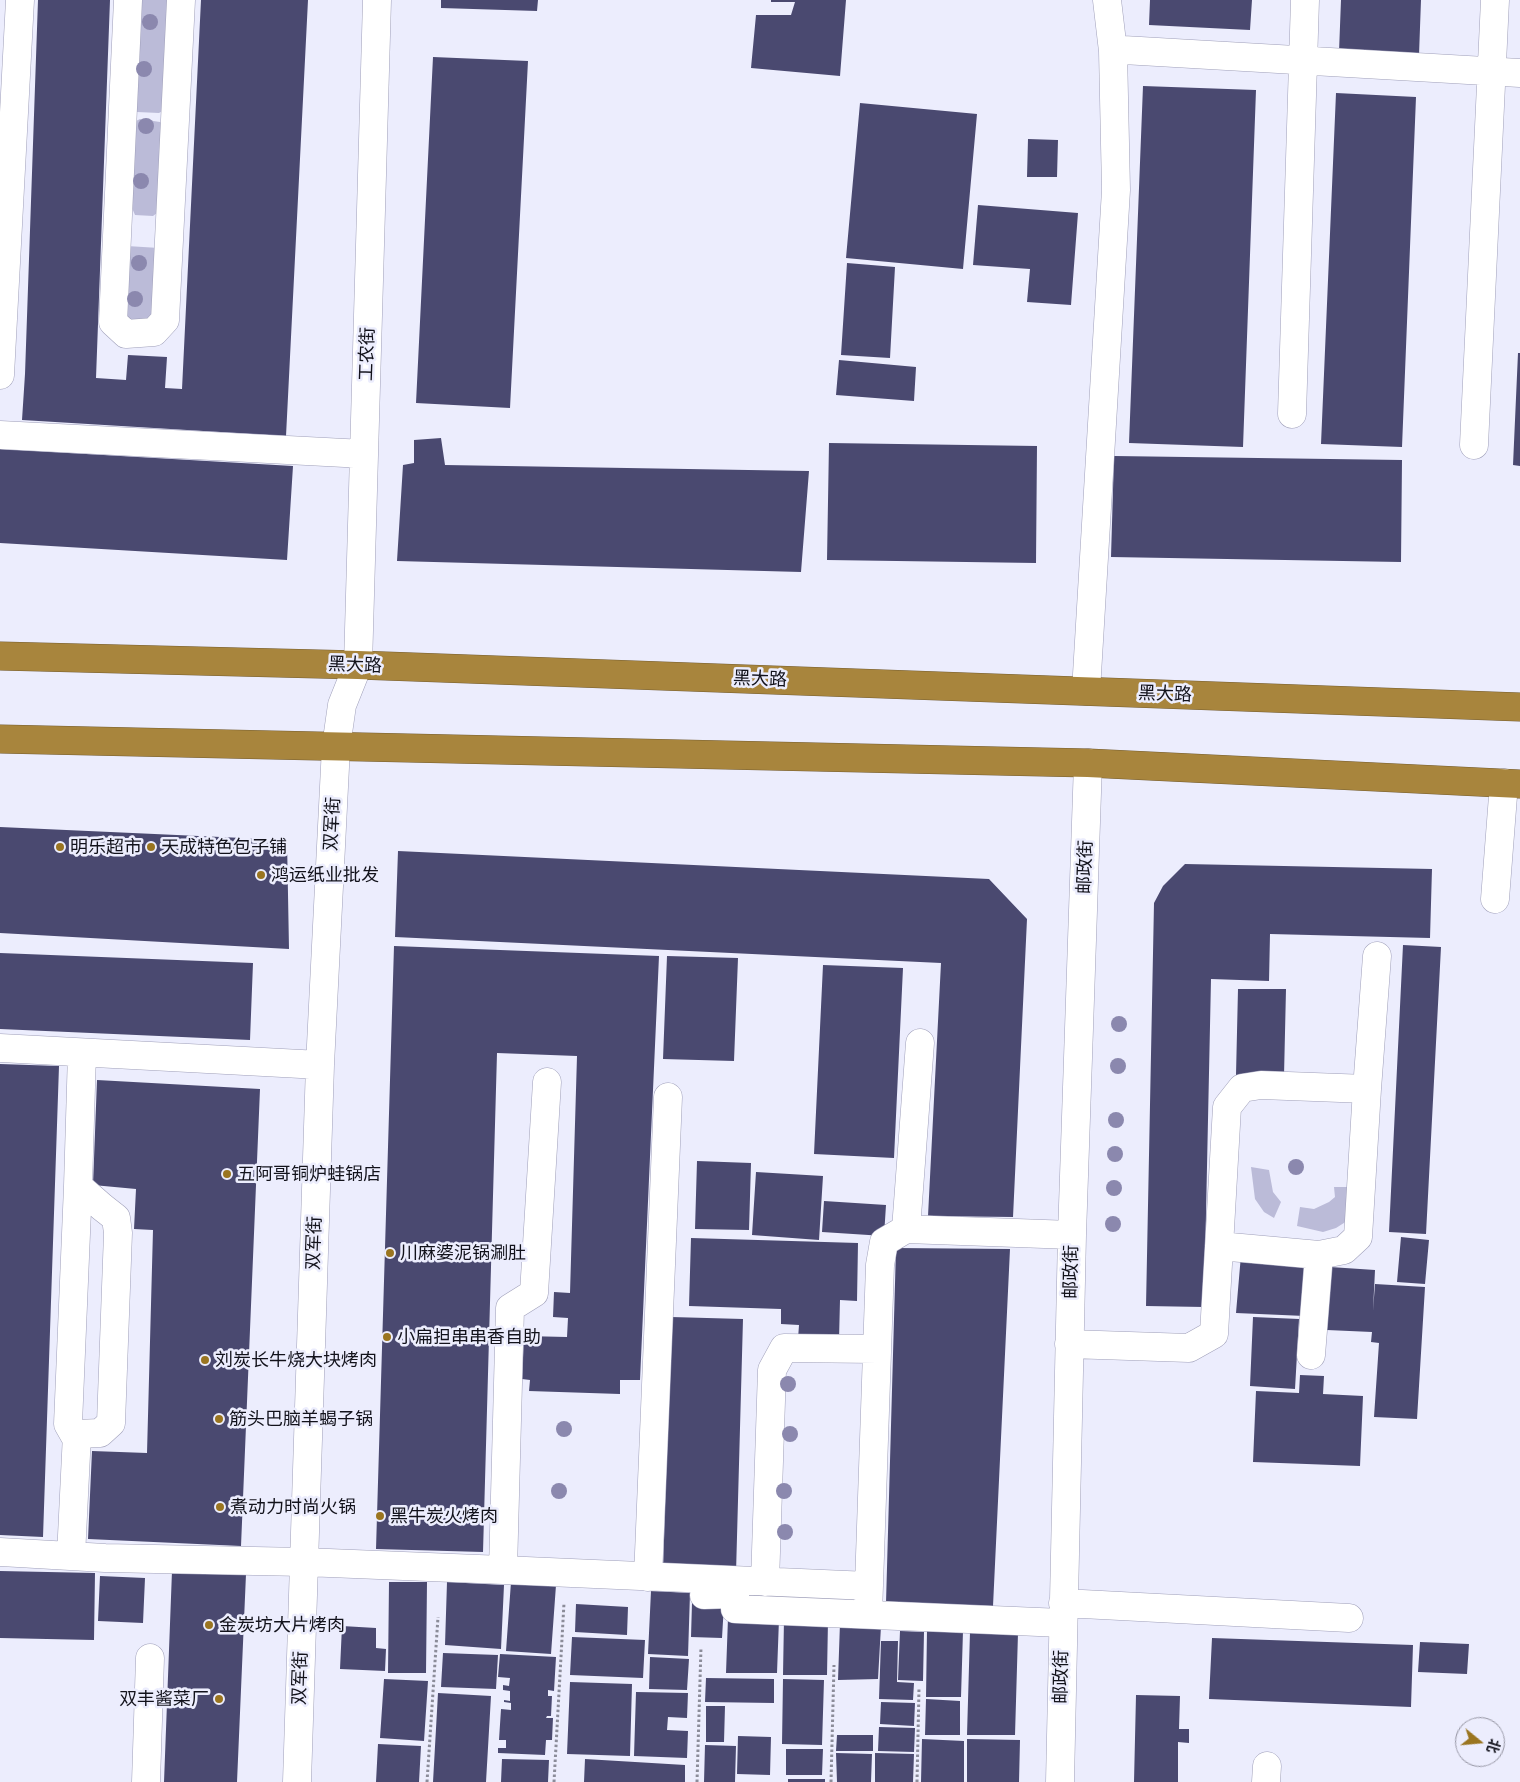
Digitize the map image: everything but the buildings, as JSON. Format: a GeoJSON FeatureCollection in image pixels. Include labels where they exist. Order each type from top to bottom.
{"type":"FeatureCollection","features":[{"type":"Feature","properties":{"kind":"highway","name":"黑大路"},"geometry":{"type":"LineString","coordinates":[[0,656],[358,665],[1520,707]]}},
{"type":"Feature","properties":{"kind":"highway"},"geometry":{"type":"LineString","coordinates":[[0,739],[1088,763],[1512,784]]}},
{"type":"Feature","properties":{"kind":"street"},"geometry":{"type":"LineString","coordinates":[[0,375],[1,327],[20,0]]}},
{"type":"Feature","properties":{"kind":"street"},"geometry":{"type":"LineString","coordinates":[[128,0],[113,322],[126,334],[154,332],[165,320],[181,0]]}},
{"type":"Feature","properties":{"kind":"street","name":"工农街"},"geometry":{"type":"LineString","coordinates":[[342,705],[358,665],[377,0]]}},
{"type":"Feature","properties":{"kind":"street"},"geometry":{"type":"LineString","coordinates":[[1086,691],[1116,190],[1113,51],[1107,0]]}},
{"type":"Feature","properties":{"kind":"street"},"geometry":{"type":"LineString","coordinates":[[1292,414],[1305,0]]}},
{"type":"Feature","properties":{"kind":"street"},"geometry":{"type":"LineString","coordinates":[[1474,445],[1495,0]]}},
{"type":"Feature","properties":{"kind":"street"},"geometry":{"type":"LineString","coordinates":[[1113,51],[1123,50],[1520,73]]}},
{"type":"Feature","properties":{"kind":"street"},"geometry":{"type":"LineString","coordinates":[[0,435],[364,454]]}},
{"type":"Feature","properties":{"kind":"street","name":"双军街"},"geometry":{"type":"LineString","coordinates":[[296,1782],[320,1065],[336,747],[342,705]]}},
{"type":"Feature","properties":{"kind":"street","name":"邮政街"},"geometry":{"type":"LineString","coordinates":[[1060,1782],[1069,1344],[1088,763]]}},
{"type":"Feature","properties":{"kind":"street"},"geometry":{"type":"LineString","coordinates":[[1495,899],[1512,784]]}},
{"type":"Feature","properties":{"kind":"street"},"geometry":{"type":"LineString","coordinates":[[1219,1246],[1319,1255],[1344,1250],[1358,1237],[1377,956]]}},
{"type":"Feature","properties":{"kind":"street"},"geometry":{"type":"LineString","coordinates":[[906,1228],[920,1043]]}},
{"type":"Feature","properties":{"kind":"street"},"geometry":{"type":"LineString","coordinates":[[0,1048],[320,1065]]}},
{"type":"Feature","properties":{"kind":"street"},"geometry":{"type":"LineString","coordinates":[[76,1438],[68,1424],[82,1053]]}},
{"type":"Feature","properties":{"kind":"street"},"geometry":{"type":"LineString","coordinates":[[503,1570],[510,1308],[534,1292],[547,1082]]}},
{"type":"Feature","properties":{"kind":"street"},"geometry":{"type":"LineString","coordinates":[[1069,1344],[1189,1348],[1214,1334],[1227,1107],[1242,1088],[1261,1085],[1367,1089]]}},
{"type":"Feature","properties":{"kind":"street"},"geometry":{"type":"LineString","coordinates":[[657,1577],[668,1097]]}},
{"type":"Feature","properties":{"kind":"street"},"geometry":{"type":"LineString","coordinates":[[71,1556],[76,1434],[100,1433],[111,1423],[118,1233],[116,1218],[78,1186]]}},
{"type":"Feature","properties":{"kind":"street"},"geometry":{"type":"LineString","coordinates":[[868,1614],[880,1265],[884,1242],[906,1228],[1072,1235]]}},
{"type":"Feature","properties":{"kind":"street"},"geometry":{"type":"LineString","coordinates":[[1312,1355],[1319,1255]]}},
{"type":"Feature","properties":{"kind":"street"},"geometry":{"type":"LineString","coordinates":[[765,1582],[772,1370],[784,1348],[877,1349]]}},
{"type":"Feature","properties":{"kind":"street"},"geometry":{"type":"LineString","coordinates":[[0,1552],[71,1556],[304,1562],[869,1586]]}},
{"type":"Feature","properties":{"kind":"street"},"geometry":{"type":"LineString","coordinates":[[657,1577],[696,1588],[696,1595],[735,1594],[735,1608],[868,1614],[1063,1613],[1349,1618]]}},
{"type":"Feature","properties":{"kind":"street"},"geometry":{"type":"LineString","coordinates":[[146,1782],[150,1658]]}},
{"type":"Feature","properties":{"kind":"path"},"geometry":{"type":"LineString","coordinates":[[554,1782],[564,1603]]}},
{"type":"Feature","properties":{"kind":"path"},"geometry":{"type":"LineString","coordinates":[[427,1782],[438,1617]]}},
{"type":"Feature","properties":{"kind":"path"},"geometry":{"type":"LineString","coordinates":[[697,1782],[701,1647]]}},
{"type":"Feature","properties":{"kind":"path"},"geometry":{"type":"LineString","coordinates":[[830,1782],[834,1665]]}},
{"type":"Feature","properties":{"kind":"path"},"geometry":{"type":"LineString","coordinates":[[917,1782],[919,1688]]}},
{"type":"Feature","properties":{"kind":"shaded area"},"geometry":{"type":"Polygon","coordinates":[[[138,0],[168,0],[166,109],[159,113],[137,112],[133,108],[138,0]]]}},
{"type":"Feature","properties":{"kind":"shaded area"},"geometry":{"type":"Polygon","coordinates":[[[140,119],[160,122],[167,128],[161,210],[153,216],[135,215],[132,208],[134,122],[140,119]]]}},
{"type":"Feature","properties":{"kind":"shaded area"},"geometry":{"type":"Polygon","coordinates":[[[127,246],[159,248],[156,320],[122,321],[127,246]]]}},
{"type":"Feature","properties":{"kind":"shaded area"},"geometry":{"type":"Polygon","coordinates":[[[1251,1167],[1269,1170],[1273,1192],[1281,1202],[1274,1218],[1264,1212],[1255,1199],[1251,1167]]]}},
{"type":"Feature","properties":{"kind":"shaded area"},"geometry":{"type":"Polygon","coordinates":[[[1334,1187],[1354,1187],[1347,1221],[1336,1228],[1323,1232],[1297,1226],[1300,1207],[1314,1209],[1329,1202],[1335,1197],[1334,1187]]]}},
{"type":"Feature","properties":{"kind":"place","name":"明乐超市"},"geometry":{"type":"Point","coordinates":[60,847]}},
{"type":"Feature","properties":{"kind":"place","name":"天成特色包子铺"},"geometry":{"type":"Point","coordinates":[151,847]}},
{"type":"Feature","properties":{"kind":"place","name":"鸿运纸业批发"},"geometry":{"type":"Point","coordinates":[261,875]}},
{"type":"Feature","properties":{"kind":"place","name":"五阿哥铜炉蛙锅店"},"geometry":{"type":"Point","coordinates":[227,1174]}},
{"type":"Feature","properties":{"kind":"place","name":"川麻婆泥锅涮肚"},"geometry":{"type":"Point","coordinates":[390,1253]}},
{"type":"Feature","properties":{"kind":"place","name":"小扁担串串香自助"},"geometry":{"type":"Point","coordinates":[387,1337]}},
{"type":"Feature","properties":{"kind":"place","name":"刘炭长牛烧大块烤肉"},"geometry":{"type":"Point","coordinates":[205,1360]}},
{"type":"Feature","properties":{"kind":"place","name":"筋头巴脑羊蝎子锅"},"geometry":{"type":"Point","coordinates":[219,1419]}},
{"type":"Feature","properties":{"kind":"place","name":"煮动力时尚火锅"},"geometry":{"type":"Point","coordinates":[220,1507]}},
{"type":"Feature","properties":{"kind":"place","name":"黑牛炭火烤肉"},"geometry":{"type":"Point","coordinates":[380,1516]}},
{"type":"Feature","properties":{"kind":"place","name":"金炭坊大片烤肉"},"geometry":{"type":"Point","coordinates":[209,1625]}},
{"type":"Feature","properties":{"kind":"place","name":"双丰酱菜厂"},"geometry":{"type":"Point","coordinates":[219,1699]}}]}
